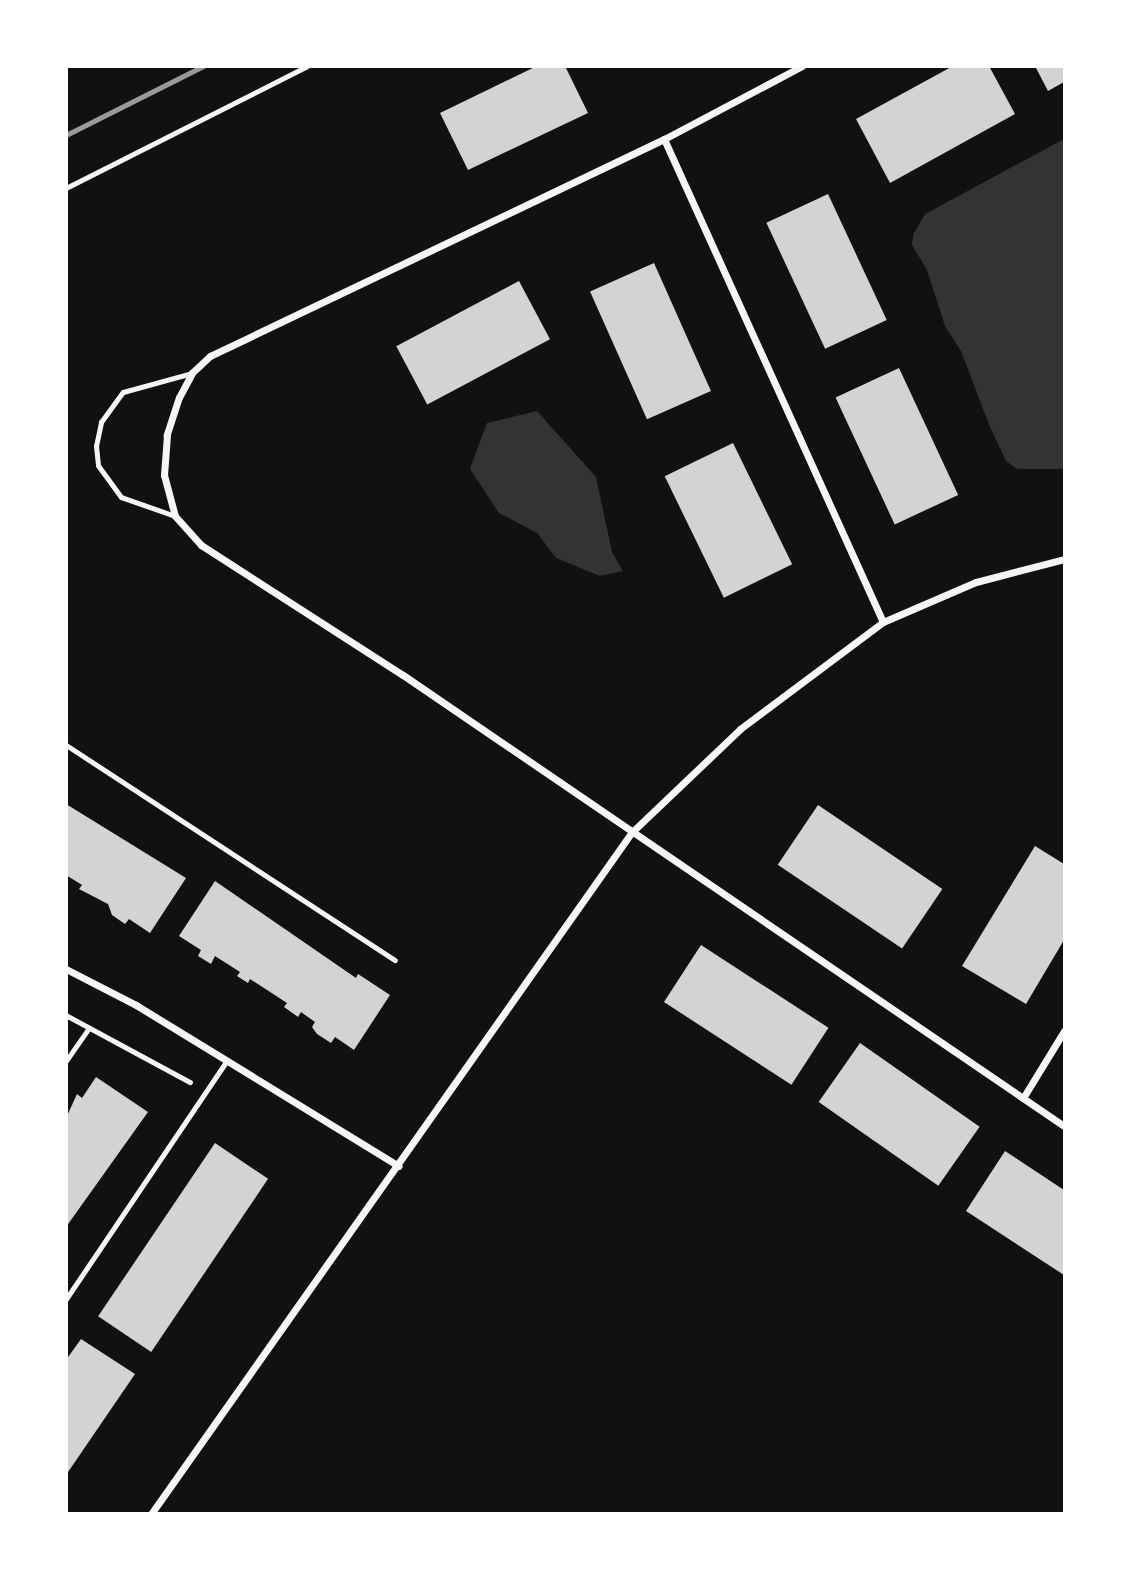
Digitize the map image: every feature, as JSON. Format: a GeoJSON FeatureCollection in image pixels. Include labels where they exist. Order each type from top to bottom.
{"type":"FeatureCollection","features":[{"type":"Feature","properties":{"kind":"street"},"geometry":{"type":"LineString","coordinates":[[802,66],[664,139],[210,356],[192,373],[167,435],[164,475],[176,516],[201,545],[403,675],[1065,1126]]}},
{"type":"Feature","properties":{"kind":"street"},"geometry":{"type":"LineString","coordinates":[[664,139],[883,622]]}},
{"type":"Feature","properties":{"kind":"street"},"geometry":{"type":"LineString","coordinates":[[151,1514],[399,1166],[632,831],[740,729],[883,622],[976,582],[1065,559]]}},
{"type":"Feature","properties":{"kind":"street"},"geometry":{"type":"LineString","coordinates":[[66,969],[227,1060],[399,1166]]}},
{"type":"Feature","properties":{"kind":"street"},"geometry":{"type":"LineString","coordinates":[[1023,1098],[1065,1031]]}},
{"type":"Feature","properties":{"kind":"lane"},"geometry":{"type":"LineString","coordinates":[[176,516],[121,497],[98,465],[96,446],[101,422],[122,392],[192,373]]}},
{"type":"Feature","properties":{"kind":"lane"},"geometry":{"type":"LineString","coordinates":[[66,746],[395,960]]}},
{"type":"Feature","properties":{"kind":"lane"},"geometry":{"type":"LineString","coordinates":[[66,1299],[227,1060]]}},
{"type":"Feature","properties":{"kind":"path"},"geometry":{"type":"LineString","coordinates":[[66,188],[307,66]]}},
{"type":"Feature","properties":{"kind":"path"},"geometry":{"type":"LineString","coordinates":[[66,1015],[206,1091]]}},
{"type":"Feature","properties":{"kind":"path"},"geometry":{"type":"LineString","coordinates":[[66,1061],[89,1028]]}},
{"type":"Feature","properties":{"kind":"shaded area"},"geometry":{"type":"Polygon","coordinates":[[[1064,139],[1064,469],[1017,469],[1006,461],[961,351],[945,326],[927,270],[912,245],[913,235],[925,214],[1064,139]]]}},
{"type":"Feature","properties":{"kind":"shaded area"},"geometry":{"type":"Polygon","coordinates":[[[537,411],[596,477],[612,552],[623,571],[600,576],[556,558],[537,533],[499,513],[470,469],[487,423],[537,411]]]}},
{"type":"Feature","properties":{"kind":"building"},"geometry":{"type":"Polygon","coordinates":[[[537,66],[565,66],[588,113],[468,170],[440,113],[537,66]]]}},
{"type":"Feature","properties":{"kind":"building"},"geometry":{"type":"Polygon","coordinates":[[[953,66],[989,66],[1015,114],[890,183],[856,119],[953,66]]]}},
{"type":"Feature","properties":{"kind":"building"},"geometry":{"type":"Polygon","coordinates":[[[1035,66],[1064,66],[1064,82],[1048,91],[1035,66]]]}},
{"type":"Feature","properties":{"kind":"building"},"geometry":{"type":"Polygon","coordinates":[[[828,194],[887,320],[825,349],[766,223],[828,194]]]}},
{"type":"Feature","properties":{"kind":"building"},"geometry":{"type":"Polygon","coordinates":[[[654,263],[711,391],[647,419],[590,291],[654,263]]]}},
{"type":"Feature","properties":{"kind":"building"},"geometry":{"type":"Polygon","coordinates":[[[519,281],[550,339],[427,405],[396,346],[519,281]]]}},
{"type":"Feature","properties":{"kind":"building"},"geometry":{"type":"Polygon","coordinates":[[[899,368],[958,495],[895,524],[836,398],[899,368]]]}},
{"type":"Feature","properties":{"kind":"building"},"geometry":{"type":"Polygon","coordinates":[[[733,443],[792,564],[724,598],[665,476],[733,443]]]}},
{"type":"Feature","properties":{"kind":"building"},"geometry":{"type":"Polygon","coordinates":[[[66,804],[186,878],[150,933],[129,919],[125,924],[112,915],[108,904],[79,889],[82,885],[66,875],[66,804]]]}},
{"type":"Feature","properties":{"kind":"building"},"geometry":{"type":"Polygon","coordinates":[[[818,805],[942,889],[902,949],[778,865],[818,805]]]}},
{"type":"Feature","properties":{"kind":"building"},"geometry":{"type":"Polygon","coordinates":[[[1035,846],[1064,864],[1064,940],[1026,1004],[962,966],[1035,846]]]}},
{"type":"Feature","properties":{"kind":"building"},"geometry":{"type":"Polygon","coordinates":[[[215,881],[356,978],[358,974],[390,995],[354,1050],[335,1037],[331,1043],[317,1034],[312,1027],[315,1022],[301,1012],[298,1017],[284,1007],[287,1003],[250,979],[248,983],[237,976],[240,972],[215,956],[211,964],[198,956],[201,950],[179,936],[215,881]]]}},
{"type":"Feature","properties":{"kind":"building"},"geometry":{"type":"Polygon","coordinates":[[[701,945],[828,1028],[791,1085],[664,1002],[701,945]]]}},
{"type":"Feature","properties":{"kind":"building"},"geometry":{"type":"Polygon","coordinates":[[[860,1043],[980,1127],[938,1186],[819,1102],[860,1043]]]}},
{"type":"Feature","properties":{"kind":"building"},"geometry":{"type":"Polygon","coordinates":[[[96,1077],[148,1112],[66,1227],[67,1116],[77,1094],[82,1098],[96,1077]]]}},
{"type":"Feature","properties":{"kind":"building"},"geometry":{"type":"Polygon","coordinates":[[[215,1143],[268,1179],[151,1352],[98,1316],[215,1143]]]}},
{"type":"Feature","properties":{"kind":"building"},"geometry":{"type":"Polygon","coordinates":[[[1005,1151],[1064,1190],[1064,1275],[966,1211],[1005,1151]]]}},
{"type":"Feature","properties":{"kind":"building"},"geometry":{"type":"Polygon","coordinates":[[[81,1339],[135,1374],[66,1475],[66,1360],[81,1339]]]}},
{"type":"Feature","properties":{"kind":"railway"},"geometry":{"type":"LineString","coordinates":[[66,135],[203,66]]}}]}
